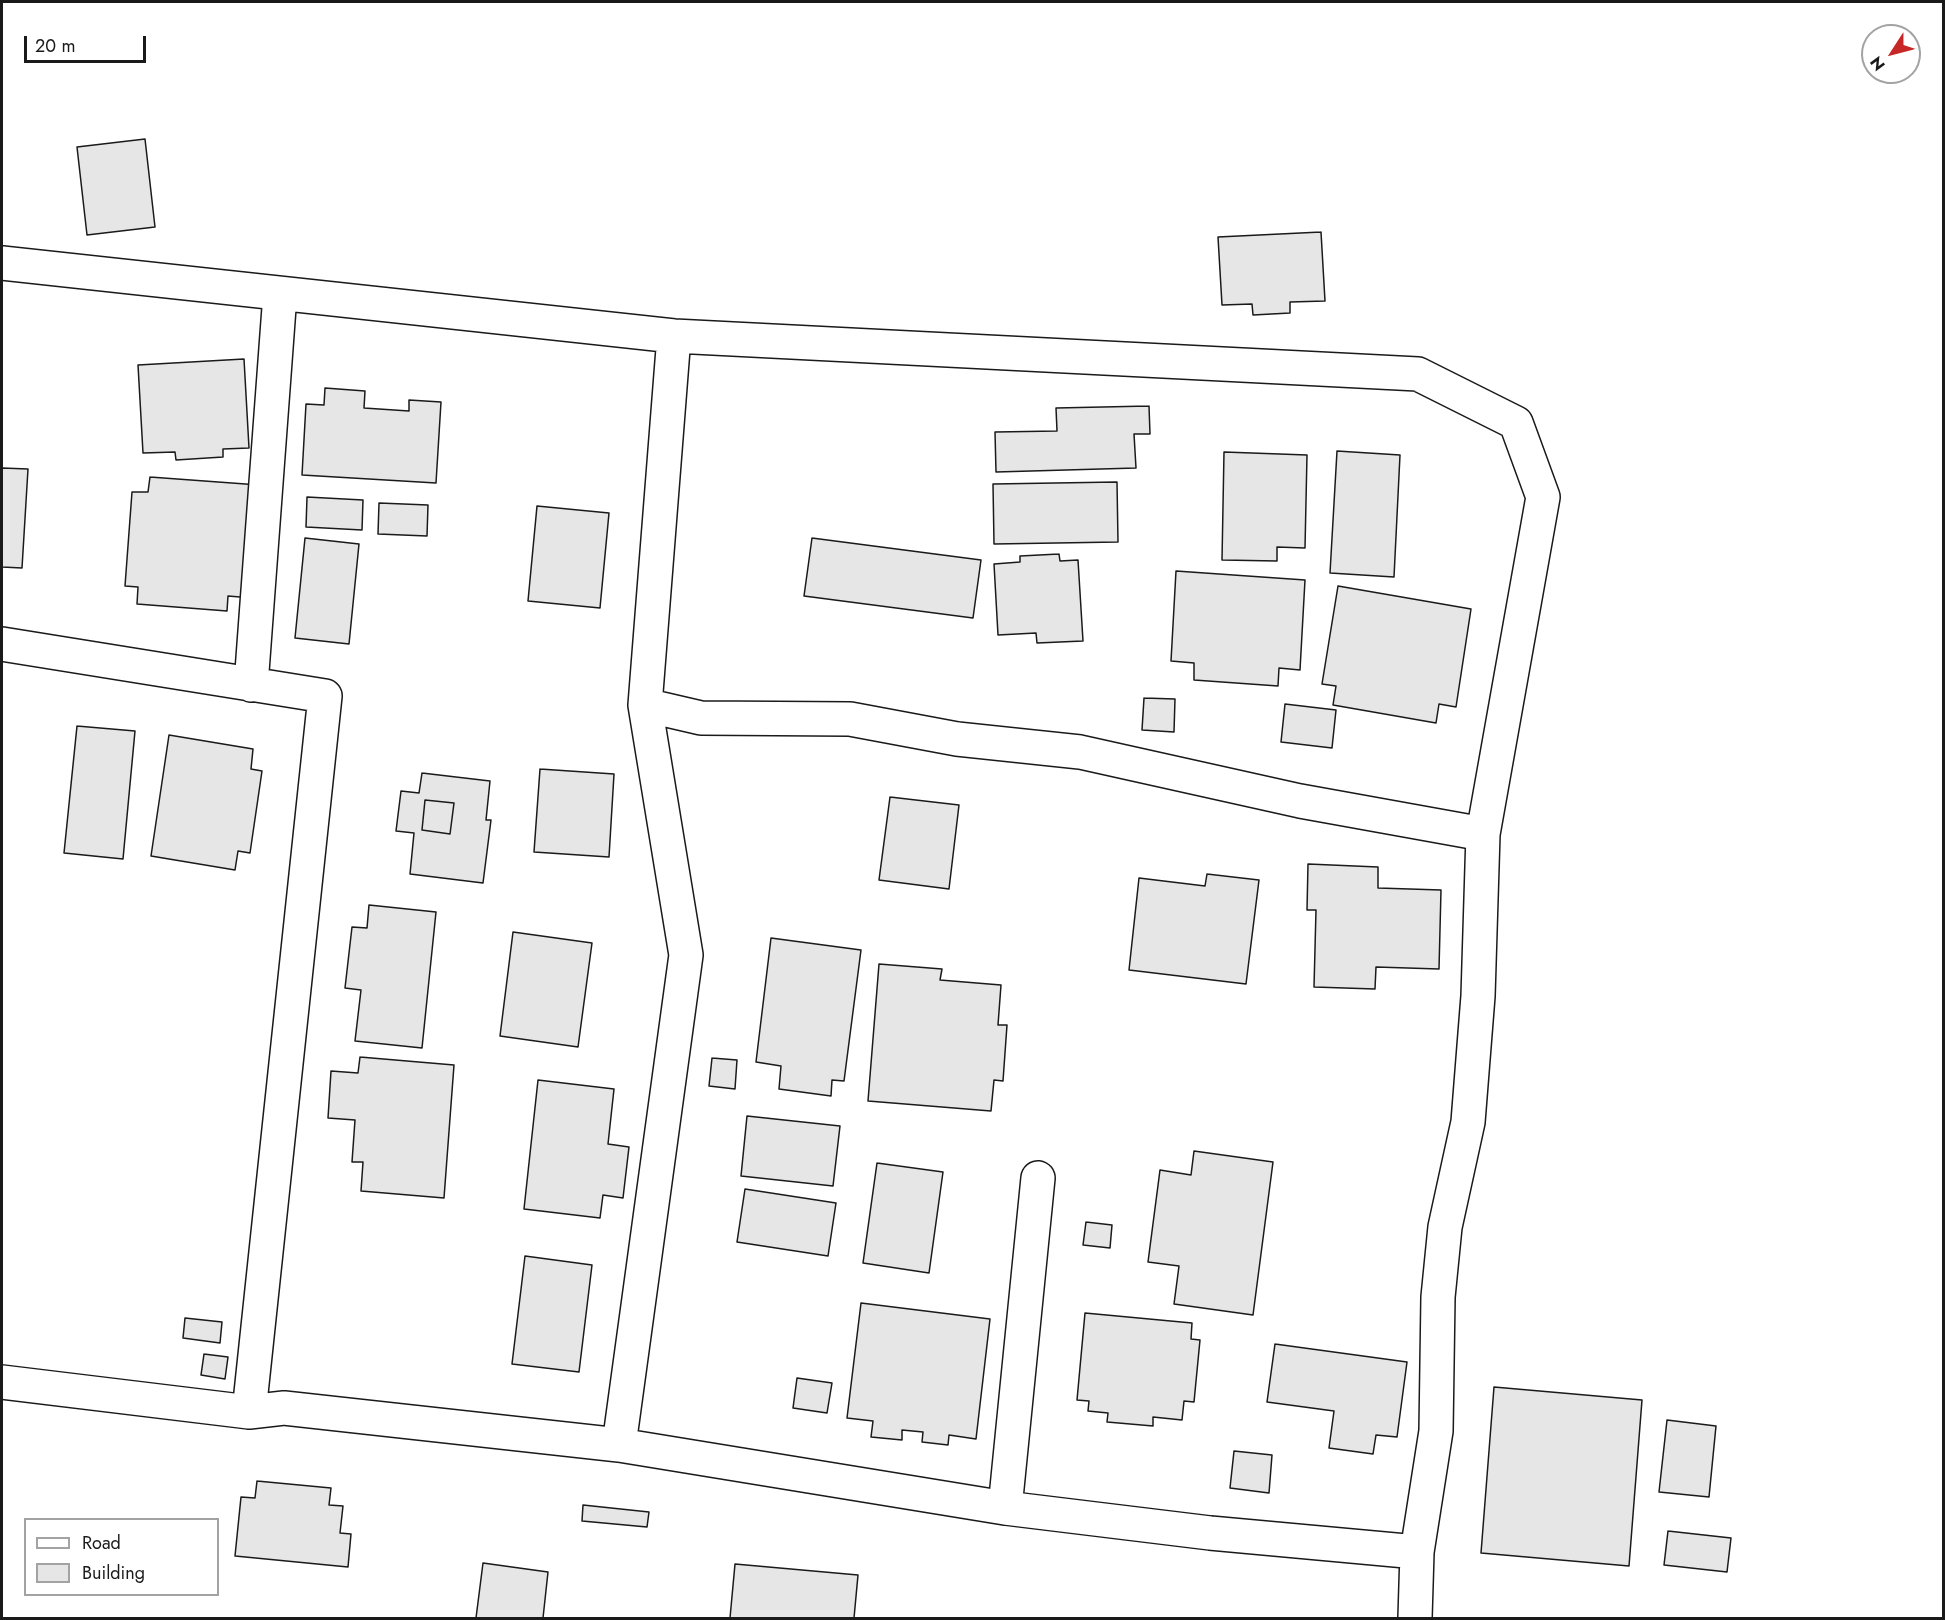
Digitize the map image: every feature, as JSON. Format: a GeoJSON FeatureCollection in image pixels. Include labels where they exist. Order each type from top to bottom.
{"type":"FeatureCollection","features":[{"type":"Feature","properties":{"kind":"street"},"geometry":{"type":"LineString","coordinates":[[2,263],[674,336],[1418,374],[1516,423],[1543,497],[1483,834],[1478,996],[1468,1122],[1445,1227],[1438,1297],[1436,1431],[1417,1552],[1415,1618]]}},
{"type":"Feature","properties":{"kind":"street"},"geometry":{"type":"LineString","coordinates":[[251,685],[280,294]]}},
{"type":"Feature","properties":{"kind":"street"},"geometry":{"type":"LineString","coordinates":[[619,1445],[686,956],[645,705],[674,336]]}},
{"type":"Feature","properties":{"kind":"street"},"geometry":{"type":"LineString","coordinates":[[2,644],[326,696],[249,1412]]}},
{"type":"Feature","properties":{"kind":"street"},"geometry":{"type":"LineString","coordinates":[[645,705],[701,718],[850,719],[957,739],[1080,752],[1300,801],[1483,834]]}},
{"type":"Feature","properties":{"kind":"street"},"geometry":{"type":"LineString","coordinates":[[1005,1508],[1038,1178]]}},
{"type":"Feature","properties":{"kind":"street"},"geometry":{"type":"LineString","coordinates":[[2,1382],[249,1412],[284,1408],[619,1445],[1005,1508],[1210,1533],[1417,1552]]}},
{"type":"Feature","properties":{"kind":"building"},"geometry":{"type":"Polygon","coordinates":[[[145,139],[155,227],[87,235],[77,147],[145,139]]]}},
{"type":"Feature","properties":{"kind":"building"},"geometry":{"type":"Polygon","coordinates":[[[1321,232],[1325,301],[1290,302],[1290,313],[1253,315],[1252,304],[1222,305],[1218,237],[1321,232]]]}},
{"type":"Feature","properties":{"kind":"building"},"geometry":{"type":"Polygon","coordinates":[[[244,359],[249,448],[223,449],[223,457],[176,460],[175,452],[143,453],[138,365],[244,359]]]}},
{"type":"Feature","properties":{"kind":"building"},"geometry":{"type":"Polygon","coordinates":[[[325,388],[365,391],[364,408],[409,411],[409,400],[441,402],[436,483],[302,475],[306,404],[324,405],[325,388]]]}},
{"type":"Feature","properties":{"kind":"building"},"geometry":{"type":"Polygon","coordinates":[[[1149,406],[1150,434],[1134,434],[1136,468],[996,472],[995,432],[1057,431],[1056,408],[1149,406]]]}},
{"type":"Feature","properties":{"kind":"building"},"geometry":{"type":"Polygon","coordinates":[[[1337,451],[1400,455],[1394,577],[1330,573],[1337,451]]]}},
{"type":"Feature","properties":{"kind":"building"},"geometry":{"type":"Polygon","coordinates":[[[1224,452],[1307,455],[1305,548],[1277,547],[1277,561],[1222,560],[1224,452]]]}},
{"type":"Feature","properties":{"kind":"building"},"geometry":{"type":"Polygon","coordinates":[[[2,468],[28,469],[22,568],[2,567],[2,468]]]}},
{"type":"Feature","properties":{"kind":"building"},"geometry":{"type":"Polygon","coordinates":[[[150,477],[259,485],[252,598],[228,596],[227,611],[137,604],[138,587],[125,586],[132,492],[148,492],[150,477]]]}},
{"type":"Feature","properties":{"kind":"building"},"geometry":{"type":"Polygon","coordinates":[[[1117,482],[1118,542],[994,544],[993,484],[1117,482]]]}},
{"type":"Feature","properties":{"kind":"building"},"geometry":{"type":"Polygon","coordinates":[[[307,497],[363,500],[362,530],[306,527],[307,497]]]}},
{"type":"Feature","properties":{"kind":"building"},"geometry":{"type":"Polygon","coordinates":[[[379,503],[428,505],[427,536],[378,534],[379,503]]]}},
{"type":"Feature","properties":{"kind":"building"},"geometry":{"type":"Polygon","coordinates":[[[537,506],[609,513],[600,608],[528,601],[537,506]]]}},
{"type":"Feature","properties":{"kind":"building"},"geometry":{"type":"Polygon","coordinates":[[[305,538],[359,544],[349,644],[295,638],[305,538]]]}},
{"type":"Feature","properties":{"kind":"building"},"geometry":{"type":"Polygon","coordinates":[[[812,538],[981,560],[973,618],[804,596],[812,538]]]}},
{"type":"Feature","properties":{"kind":"building"},"geometry":{"type":"Polygon","coordinates":[[[1059,554],[1060,561],[1078,560],[1083,641],[1037,643],[1036,633],[998,635],[994,564],[1020,562],[1020,556],[1059,554]]]}},
{"type":"Feature","properties":{"kind":"building"},"geometry":{"type":"Polygon","coordinates":[[[1176,571],[1305,580],[1300,670],[1279,668],[1278,686],[1194,680],[1194,663],[1171,661],[1176,571]]]}},
{"type":"Feature","properties":{"kind":"building"},"geometry":{"type":"Polygon","coordinates":[[[1338,586],[1471,609],[1456,707],[1439,704],[1436,723],[1333,705],[1336,686],[1322,684],[1338,586]]]}},
{"type":"Feature","properties":{"kind":"building"},"geometry":{"type":"Polygon","coordinates":[[[1144,698],[1175,699],[1174,732],[1142,730],[1144,698]]]}},
{"type":"Feature","properties":{"kind":"building"},"geometry":{"type":"Polygon","coordinates":[[[1285,704],[1336,710],[1332,748],[1281,742],[1285,704]]]}},
{"type":"Feature","properties":{"kind":"building"},"geometry":{"type":"Polygon","coordinates":[[[77,726],[135,731],[123,859],[64,853],[77,726]]]}},
{"type":"Feature","properties":{"kind":"building"},"geometry":{"type":"Polygon","coordinates":[[[169,735],[253,749],[251,769],[262,771],[250,853],[238,851],[235,870],[151,856],[169,735]]]}},
{"type":"Feature","properties":{"kind":"building"},"geometry":{"type":"Polygon","coordinates":[[[540,769],[614,774],[609,857],[534,852],[540,769]]]}},
{"type":"Feature","properties":{"kind":"building"},"geometry":{"type":"Polygon","coordinates":[[[422,773],[490,781],[486,820],[491,820],[483,883],[410,874],[414,833],[396,831],[401,791],[419,793],[422,773]],[[425,800],[422,830],[450,834],[454,803],[425,800]]]}},
{"type":"Feature","properties":{"kind":"building"},"geometry":{"type":"Polygon","coordinates":[[[890,797],[959,805],[949,889],[879,880],[890,797]]]}},
{"type":"Feature","properties":{"kind":"building"},"geometry":{"type":"Polygon","coordinates":[[[425,800],[454,803],[450,834],[422,830],[425,800]]]}},
{"type":"Feature","properties":{"kind":"building"},"geometry":{"type":"Polygon","coordinates":[[[1308,864],[1378,867],[1378,888],[1441,890],[1439,969],[1376,967],[1375,989],[1314,987],[1316,910],[1307,910],[1308,864]]]}},
{"type":"Feature","properties":{"kind":"building"},"geometry":{"type":"Polygon","coordinates":[[[1207,874],[1259,880],[1246,984],[1129,970],[1139,878],[1205,886],[1207,874]]]}},
{"type":"Feature","properties":{"kind":"building"},"geometry":{"type":"Polygon","coordinates":[[[369,905],[436,912],[422,1048],[355,1041],[361,990],[345,988],[352,927],[367,928],[369,905]]]}},
{"type":"Feature","properties":{"kind":"building"},"geometry":{"type":"Polygon","coordinates":[[[513,932],[592,943],[578,1047],[500,1036],[513,932]]]}},
{"type":"Feature","properties":{"kind":"building"},"geometry":{"type":"Polygon","coordinates":[[[771,938],[861,950],[844,1081],[832,1080],[831,1096],[779,1089],[781,1066],[756,1062],[771,938]]]}},
{"type":"Feature","properties":{"kind":"building"},"geometry":{"type":"Polygon","coordinates":[[[879,964],[942,969],[940,980],[1001,985],[998,1025],[1007,1025],[1003,1081],[994,1080],[991,1111],[868,1101],[879,964]]]}},
{"type":"Feature","properties":{"kind":"building"},"geometry":{"type":"Polygon","coordinates":[[[360,1057],[454,1065],[444,1198],[361,1191],[363,1162],[352,1162],[355,1120],[328,1118],[331,1071],[358,1073],[360,1057]]]}},
{"type":"Feature","properties":{"kind":"building"},"geometry":{"type":"Polygon","coordinates":[[[712,1058],[737,1060],[735,1089],[709,1086],[712,1058]]]}},
{"type":"Feature","properties":{"kind":"building"},"geometry":{"type":"Polygon","coordinates":[[[538,1080],[614,1089],[608,1144],[629,1147],[623,1198],[603,1195],[600,1218],[524,1209],[538,1080]]]}},
{"type":"Feature","properties":{"kind":"building"},"geometry":{"type":"Polygon","coordinates":[[[747,1116],[840,1126],[833,1186],[741,1176],[747,1116]]]}},
{"type":"Feature","properties":{"kind":"building"},"geometry":{"type":"Polygon","coordinates":[[[1194,1151],[1273,1162],[1253,1315],[1174,1304],[1179,1266],[1148,1262],[1160,1170],[1191,1175],[1194,1151]]]}},
{"type":"Feature","properties":{"kind":"building"},"geometry":{"type":"Polygon","coordinates":[[[877,1163],[943,1172],[929,1273],[863,1263],[877,1163]]]}},
{"type":"Feature","properties":{"kind":"building"},"geometry":{"type":"Polygon","coordinates":[[[745,1189],[836,1203],[828,1256],[737,1242],[745,1189]]]}},
{"type":"Feature","properties":{"kind":"building"},"geometry":{"type":"Polygon","coordinates":[[[1086,1222],[1112,1225],[1110,1248],[1083,1245],[1086,1222]]]}},
{"type":"Feature","properties":{"kind":"building"},"geometry":{"type":"Polygon","coordinates":[[[525,1256],[592,1265],[579,1372],[512,1364],[525,1256]]]}},
{"type":"Feature","properties":{"kind":"building"},"geometry":{"type":"Polygon","coordinates":[[[861,1303],[990,1319],[976,1439],[949,1435],[948,1445],[922,1442],[923,1432],[902,1430],[902,1440],[871,1437],[873,1421],[847,1418],[861,1303]]]}},
{"type":"Feature","properties":{"kind":"building"},"geometry":{"type":"Polygon","coordinates":[[[1085,1313],[1192,1323],[1191,1339],[1200,1340],[1194,1402],[1184,1401],[1182,1420],[1153,1417],[1153,1426],[1107,1422],[1108,1413],[1088,1411],[1089,1401],[1077,1400],[1085,1313]]]}},
{"type":"Feature","properties":{"kind":"building"},"geometry":{"type":"Polygon","coordinates":[[[185,1318],[222,1322],[220,1343],[183,1338],[185,1318]]]}},
{"type":"Feature","properties":{"kind":"building"},"geometry":{"type":"Polygon","coordinates":[[[1275,1344],[1407,1362],[1397,1437],[1376,1435],[1373,1454],[1329,1448],[1334,1411],[1267,1402],[1275,1344]]]}},
{"type":"Feature","properties":{"kind":"building"},"geometry":{"type":"Polygon","coordinates":[[[204,1354],[228,1357],[225,1379],[201,1375],[204,1354]]]}},
{"type":"Feature","properties":{"kind":"building"},"geometry":{"type":"Polygon","coordinates":[[[797,1378],[832,1383],[827,1413],[793,1408],[797,1378]]]}},
{"type":"Feature","properties":{"kind":"building"},"geometry":{"type":"Polygon","coordinates":[[[1494,1387],[1642,1400],[1629,1566],[1481,1553],[1494,1387]]]}},
{"type":"Feature","properties":{"kind":"building"},"geometry":{"type":"Polygon","coordinates":[[[1667,1420],[1716,1426],[1709,1497],[1659,1492],[1667,1420]]]}},
{"type":"Feature","properties":{"kind":"building"},"geometry":{"type":"Polygon","coordinates":[[[1234,1451],[1272,1455],[1269,1493],[1230,1488],[1234,1451]]]}},
{"type":"Feature","properties":{"kind":"building"},"geometry":{"type":"Polygon","coordinates":[[[257,1481],[331,1488],[329,1505],[343,1506],[340,1533],[351,1534],[348,1567],[235,1556],[241,1497],[255,1498],[257,1481]]]}},
{"type":"Feature","properties":{"kind":"building"},"geometry":{"type":"Polygon","coordinates":[[[583,1505],[649,1512],[647,1527],[582,1521],[583,1505]]]}},
{"type":"Feature","properties":{"kind":"building"},"geometry":{"type":"Polygon","coordinates":[[[1668,1531],[1731,1538],[1727,1572],[1664,1565],[1668,1531]]]}},
{"type":"Feature","properties":{"kind":"building"},"geometry":{"type":"Polygon","coordinates":[[[483,1563],[548,1572],[543,1618],[476,1618],[483,1563]]]}},
{"type":"Feature","properties":{"kind":"building"},"geometry":{"type":"Polygon","coordinates":[[[735,1564],[858,1575],[854,1618],[730,1618],[735,1564]]]}}]}
